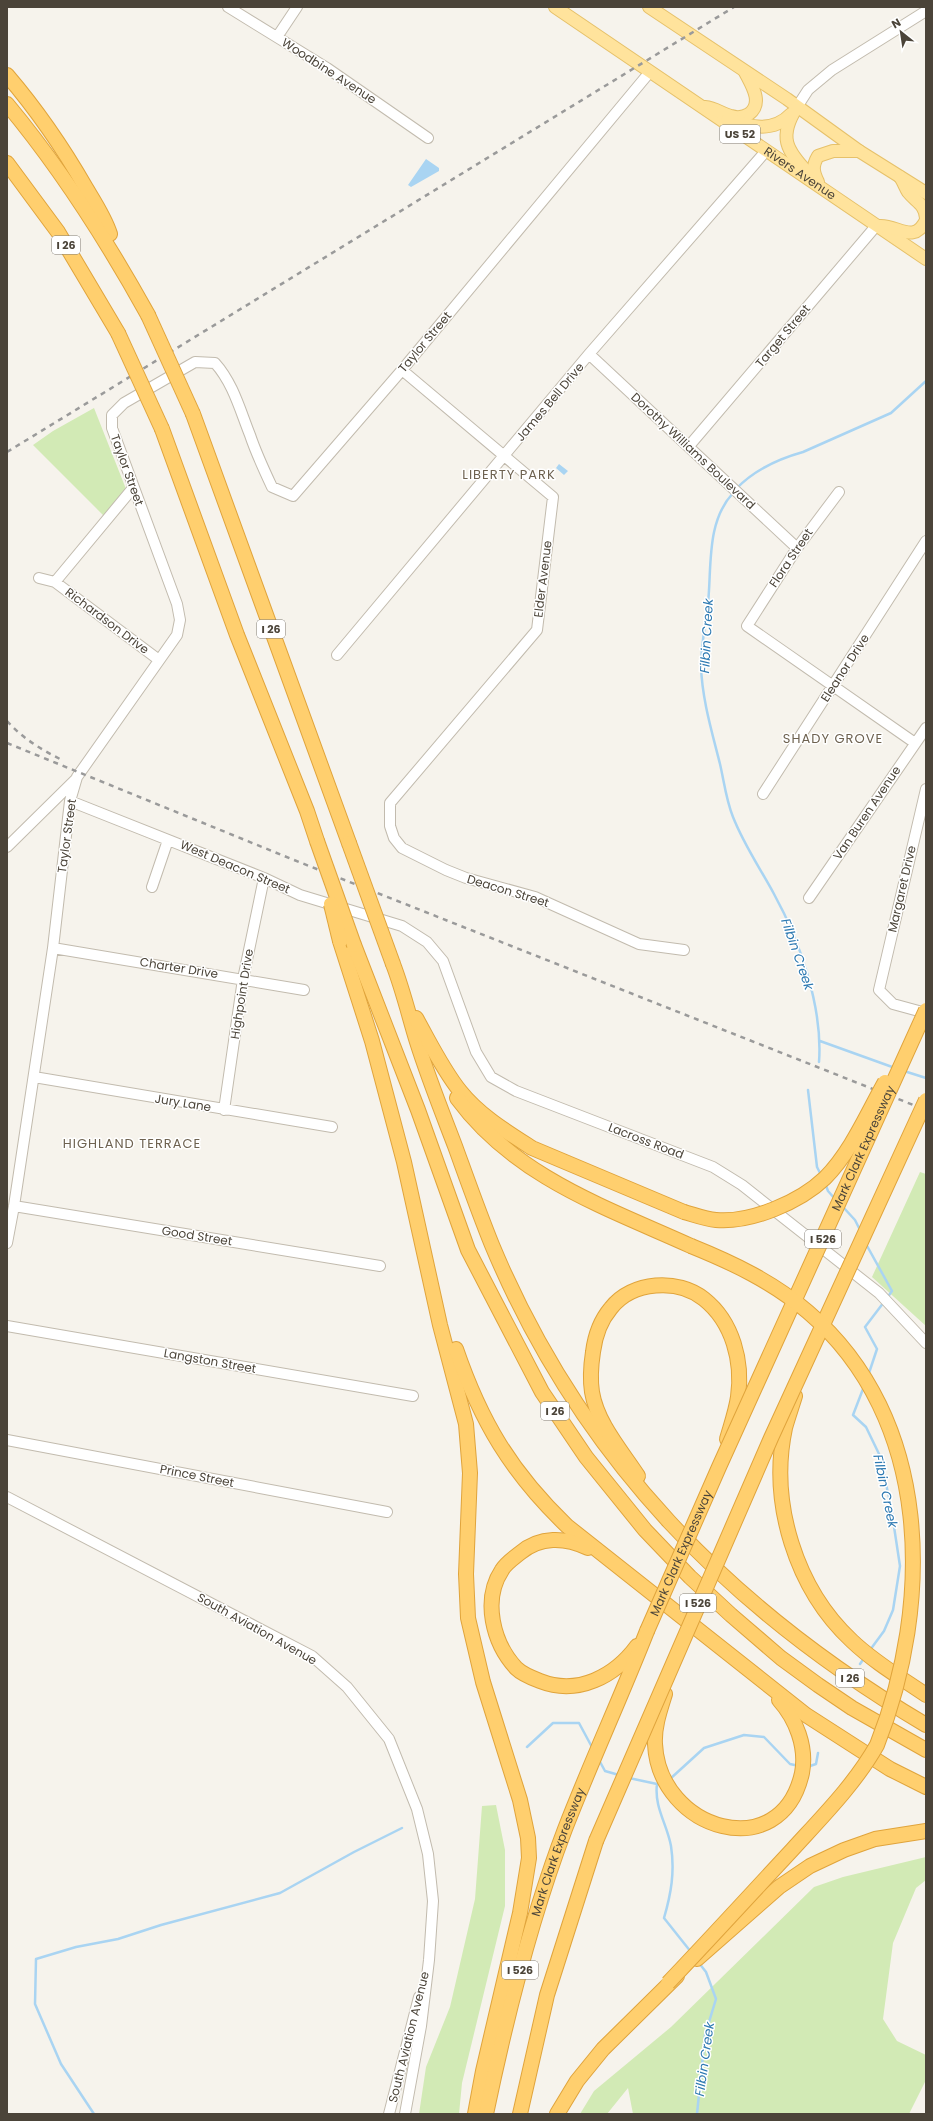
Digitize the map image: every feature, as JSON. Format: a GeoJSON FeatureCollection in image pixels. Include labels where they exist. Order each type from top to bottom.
{"type":"FeatureCollection","features":[{"type":"Feature","properties":{"kind":"highway"},"geometry":{"type":"LineString","coordinates":[[7,75],[44,123],[78,174],[108,229],[120,263]]}},
{"type":"Feature","properties":{"kind":"highway","name":"I 26"},"geometry":{"type":"LineString","coordinates":[[7,104],[36,139],[72,190],[120,263],[148,315],[193,414],[406,999],[417,1043],[492,1244],[511,1287],[578,1407],[627,1475],[665,1519],[702,1556],[782,1627],[879,1697],[926,1725]]}},
{"type":"Feature","properties":{"kind":"highway","name":"I 26"},"geometry":{"type":"LineString","coordinates":[[7,163],[58,232],[118,333],[162,429],[236,635],[307,811],[354,945],[418,1110],[468,1250],[542,1392],[586,1457],[645,1530],[690,1577],[781,1658],[852,1708],[926,1750]]}},
{"type":"Feature","properties":{"kind":"highway"},"geometry":{"type":"LineString","coordinates":[[7,166],[26,187]]}},
{"type":"Feature","properties":{"kind":"highway"},"geometry":{"type":"LineString","coordinates":[[317,841],[340,940],[372,1041],[392,1117],[440,1325],[466,1424],[470,1473],[466,1574],[468,1618],[483,1682],[520,1800],[528,1838],[529,1858],[520,1913],[483,2071],[476,2114]]}},
{"type":"Feature","properties":{"kind":"highway"},"geometry":{"type":"LineString","coordinates":[[406,999],[446,1072],[461,1092],[511,1134],[532,1148],[684,1212],[718,1220],[753,1216],[780,1206],[814,1187],[834,1167],[851,1143],[926,1011]]}},
{"type":"Feature","properties":{"kind":"highway","name":"Mark Clark Expressway"},"geometry":{"type":"LineString","coordinates":[[486,2114],[522,1963],[550,1871],[565,1829],[719,1467],[926,1011]]}},
{"type":"Feature","properties":{"kind":"highway"},"geometry":{"type":"LineString","coordinates":[[424,1032],[436,1065],[447,1084],[470,1116],[511,1154],[545,1178],[569,1190],[764,1280],[809,1312],[834,1336],[869,1380],[895,1429],[911,1472],[921,1515],[926,1570],[923,1609],[910,1671],[892,1715],[876,1746],[849,1786],[826,1812],[588,2067],[567,2096],[557,2114]]}},
{"type":"Feature","properties":{"kind":"highway","name":"I 526"},"geometry":{"type":"LineString","coordinates":[[520,2114],[547,1994],[596,1841],[680,1643],[771,1438],[805,1367],[926,1100]]}},
{"type":"Feature","properties":{"kind":"highway"},"geometry":{"type":"LineString","coordinates":[[430,1277],[476,1402],[510,1462],[542,1501],[567,1526],[614,1564],[830,1732],[890,1769],[926,1788]]}},
{"type":"Feature","properties":{"kind":"highway"},"geometry":{"type":"LineString","coordinates":[[665,1519],[601,1419],[592,1392],[591,1375],[594,1342],[601,1324],[612,1307],[628,1294],[658,1285],[685,1289],[704,1299],[719,1315],[734,1342],[738,1369],[738,1397],[719,1467]]}},
{"type":"Feature","properties":{"kind":"highway"},"geometry":{"type":"LineString","coordinates":[[805,1367],[786,1427],[782,1450],[782,1492],[788,1529],[802,1570],[819,1602],[830,1618],[851,1640],[880,1664],[926,1694]]}},
{"type":"Feature","properties":{"kind":"highway"},"geometry":{"type":"LineString","coordinates":[[614,1564],[574,1542],[561,1539],[534,1544],[523,1550],[502,1569],[493,1594],[492,1617],[502,1648],[517,1669],[548,1684],[573,1686],[587,1684],[610,1674],[621,1665],[648,1631]]}},
{"type":"Feature","properties":{"kind":"highway"},"geometry":{"type":"LineString","coordinates":[[680,1643],[655,1731],[655,1745],[658,1763],[668,1787],[674,1796],[697,1817],[711,1823],[737,1829],[749,1828],[774,1818],[790,1803],[797,1791],[803,1765],[800,1740],[791,1716],[764,1681]]}},
{"type":"Feature","properties":{"kind":"highway"},"geometry":{"type":"LineString","coordinates":[[668,1983],[740,1924],[780,1887],[810,1866],[860,1844],[894,1834],[926,1831]]}},
{"type":"Feature","properties":{"kind":"main road"},"geometry":{"type":"LineString","coordinates":[[649,7],[797,107],[859,152],[926,193]]}},
{"type":"Feature","properties":{"kind":"main road","name":"Rivers Avenue"},"geometry":{"type":"LineString","coordinates":[[562,9],[698,106],[926,259]]}},
{"type":"Feature","properties":{"kind":"main road"},"geometry":{"type":"LineString","coordinates":[[698,106],[715,108],[731,116],[740,117],[748,115],[756,106],[756,97],[744,71]]}},
{"type":"Feature","properties":{"kind":"main road"},"geometry":{"type":"LineString","coordinates":[[717,118],[728,119],[754,127],[768,127],[786,119],[797,107]]}},
{"type":"Feature","properties":{"kind":"main road"},"geometry":{"type":"LineString","coordinates":[[797,107],[786,128],[789,149],[802,167],[822,188]]}},
{"type":"Feature","properties":{"kind":"main road"},"geometry":{"type":"LineString","coordinates":[[822,188],[813,172],[814,162],[818,156],[833,151],[859,152]]}},
{"type":"Feature","properties":{"kind":"main road"},"geometry":{"type":"LineString","coordinates":[[876,226],[889,226],[906,234],[916,232],[922,228],[926,219],[925,212],[921,203],[908,192],[900,177]]}},
{"type":"Feature","properties":{"kind":"street","name":"Woodbine Avenue"},"geometry":{"type":"LineString","coordinates":[[228,7],[327,68],[428,138]]}},
{"type":"Feature","properties":{"kind":"street"},"geometry":{"type":"LineString","coordinates":[[277,37],[297,7]]}},
{"type":"Feature","properties":{"kind":"street"},"geometry":{"type":"LineString","coordinates":[[797,107],[808,90],[832,70],[926,11]]}},
{"type":"Feature","properties":{"kind":"street","name":"Taylor Street"},"geometry":{"type":"LineString","coordinates":[[7,1242],[14,1206],[53,948],[70,801],[77,777],[177,635],[180,620],[177,604],[112,428],[112,415],[124,403],[195,362],[215,363],[231,385],[258,457],[272,487],[293,496],[402,370],[649,72]]}},
{"type":"Feature","properties":{"kind":"street","name":"James Bell Drive"},"geometry":{"type":"LineString","coordinates":[[337,655],[589,354],[766,151]]}},
{"type":"Feature","properties":{"kind":"street","name":"Target Street"},"geometry":{"type":"LineString","coordinates":[[689,446],[876,226]]}},
{"type":"Feature","properties":{"kind":"street","name":"Dorothy Williams Boulevard"},"geometry":{"type":"LineString","coordinates":[[589,354],[741,494],[796,548]]}},
{"type":"Feature","properties":{"kind":"street","name":"Elder Avenue"},"geometry":{"type":"LineString","coordinates":[[390,804],[537,630],[553,497],[503,457],[402,370]]}},
{"type":"Feature","properties":{"kind":"street","name":"Richardson Drive"},"geometry":{"type":"LineString","coordinates":[[55,582],[133,488]]}},
{"type":"Feature","properties":{"kind":"street","name":"Flora Street"},"geometry":{"type":"LineString","coordinates":[[833,686],[747,626],[796,548],[839,492]]}},
{"type":"Feature","properties":{"kind":"street","name":"Eleanor Drive"},"geometry":{"type":"LineString","coordinates":[[763,794],[926,541]]}},
{"type":"Feature","properties":{"kind":"street","name":"Richardson Drive"},"geometry":{"type":"LineString","coordinates":[[39,578],[55,582],[159,660]]}},
{"type":"Feature","properties":{"kind":"street"},"geometry":{"type":"LineString","coordinates":[[833,686],[915,743]]}},
{"type":"Feature","properties":{"kind":"street","name":"Van Buren Avenue"},"geometry":{"type":"LineString","coordinates":[[809,898],[926,728]]}},
{"type":"Feature","properties":{"kind":"street"},"geometry":{"type":"LineString","coordinates":[[7,847],[77,777]]}},
{"type":"Feature","properties":{"kind":"street","name":"Margaret Drive"},"geometry":{"type":"LineString","coordinates":[[926,789],[879,990],[893,1004],[926,1011]]}},
{"type":"Feature","properties":{"kind":"street","name":"West Deacon Street"},"geometry":{"type":"LineString","coordinates":[[70,801],[264,878],[300,895],[402,926]]}},
{"type":"Feature","properties":{"kind":"street","name":"Deacon Street"},"geometry":{"type":"LineString","coordinates":[[390,804],[390,826],[394,838],[402,848],[440,867],[466,878],[535,897],[639,944],[684,950]]}},
{"type":"Feature","properties":{"kind":"street"},"geometry":{"type":"LineString","coordinates":[[152,887],[168,840]]}},
{"type":"Feature","properties":{"kind":"street","name":"Highpoint Drive"},"geometry":{"type":"LineString","coordinates":[[224,1110],[243,979],[264,878]]}},
{"type":"Feature","properties":{"kind":"street","name":"Lacross Road"},"geometry":{"type":"LineString","coordinates":[[402,926],[427,942],[443,961],[476,1052],[491,1077],[516,1091],[713,1167],[742,1185],[879,1293],[926,1343]]}},
{"type":"Feature","properties":{"kind":"street","name":"Charter Drive"},"geometry":{"type":"LineString","coordinates":[[53,948],[304,990]]}},
{"type":"Feature","properties":{"kind":"street","name":"Jury Lane"},"geometry":{"type":"LineString","coordinates":[[34,1077],[332,1127]]}},
{"type":"Feature","properties":{"kind":"street","name":"Good Street"},"geometry":{"type":"LineString","coordinates":[[14,1206],[380,1266]]}},
{"type":"Feature","properties":{"kind":"street","name":"Langston Street"},"geometry":{"type":"LineString","coordinates":[[7,1326],[413,1396]]}},
{"type":"Feature","properties":{"kind":"street","name":"Prince Street"},"geometry":{"type":"LineString","coordinates":[[7,1440],[387,1512]]}},
{"type":"Feature","properties":{"kind":"street","name":"South Aviation Avenue"},"geometry":{"type":"LineString","coordinates":[[7,1497],[312,1656],[347,1687],[389,1739],[417,1809],[428,1854],[433,1901],[429,1960],[421,2026],[405,2114]]}},
{"type":"Feature","properties":{"kind":"street","name":"South Aviation Avenue"},"geometry":{"type":"LineString","coordinates":[[389,2114],[429,1960]]}},
{"type":"Feature","properties":{"kind":"green space"},"geometry":{"type":"Polygon","coordinates":[[[94,408],[128,494],[107,519],[33,445],[53,431],[94,408]]]}},
{"type":"Feature","properties":{"kind":"green space"},"geometry":{"type":"Polygon","coordinates":[[[920,1172],[926,1174],[926,1326],[872,1277],[920,1172]]]}},
{"type":"Feature","properties":{"kind":"green space"},"geometry":{"type":"Polygon","coordinates":[[[496,1805],[505,1850],[505,1906],[462,2083],[459,2114],[419,2114],[426,2067],[450,2007],[475,1899],[482,1806],[496,1805]]]}},
{"type":"Feature","properties":{"kind":"green space"},"geometry":{"type":"Polygon","coordinates":[[[926,1857],[926,1880],[916,1888],[893,1943],[883,2019],[897,2041],[926,2055],[926,2080],[909,2114],[633,2114],[628,2088],[607,2114],[580,2114],[594,2091],[671,2027],[814,1887],[843,1877],[926,1857]]]}},
{"type":"Feature","properties":{"kind":"water"},"geometry":{"type":"Polygon","coordinates":[[[426,159],[439,168],[439,171],[411,187],[408,185],[426,159]]]}},
{"type":"Feature","properties":{"kind":"water"},"geometry":{"type":"Polygon","coordinates":[[[559,464],[568,471],[564,475],[556,468],[559,464]]]}},
{"type":"Feature","properties":{"kind":"waterway","name":"Filbin Creek"},"geometry":{"type":"LineString","coordinates":[[736,489],[751,476],[767,466],[803,452],[891,413],[926,381]]}},
{"type":"Feature","properties":{"kind":"waterway","name":"Filbin Creek"},"geometry":{"type":"LineString","coordinates":[[733,493],[719,514],[715,526],[711,552],[708,600],[701,656],[703,691],[731,811],[742,837],[784,912],[793,932],[808,975],[817,1020],[819,1062]]}},
{"type":"Feature","properties":{"kind":"waterway"},"geometry":{"type":"LineString","coordinates":[[820,1041],[895,1068]]}},
{"type":"Feature","properties":{"kind":"waterway"},"geometry":{"type":"LineString","coordinates":[[904,1071],[926,1078]]}},
{"type":"Feature","properties":{"kind":"waterway","name":"Filbin Creek"},"geometry":{"type":"LineString","coordinates":[[808,1090],[817,1167],[821,1175]]}},
{"type":"Feature","properties":{"kind":"waterway","name":"Filbin Creek"},"geometry":{"type":"LineString","coordinates":[[825,1183],[828,1191],[835,1199]]}},
{"type":"Feature","properties":{"kind":"waterway","name":"Filbin Creek"},"geometry":{"type":"LineString","coordinates":[[843,1207],[855,1220],[861,1232]]}},
{"type":"Feature","properties":{"kind":"waterway","name":"Filbin Creek"},"geometry":{"type":"LineString","coordinates":[[866,1244],[892,1291],[887,1298]]}},
{"type":"Feature","properties":{"kind":"waterway","name":"Filbin Creek"},"geometry":{"type":"LineString","coordinates":[[868,1376],[877,1349],[865,1327],[884,1302]]}},
{"type":"Feature","properties":{"kind":"waterway","name":"Filbin Creek"},"geometry":{"type":"LineString","coordinates":[[863,1389],[853,1415],[866,1427],[880,1456],[891,1507],[900,1566],[893,1610],[884,1631],[870,1650]]}},
{"type":"Feature","properties":{"kind":"waterway","name":"Filbin Creek"},"geometry":{"type":"LineString","coordinates":[[860,1664],[865,1657]]}},
{"type":"Feature","properties":{"kind":"waterway"},"geometry":{"type":"LineString","coordinates":[[527,1747],[553,1723],[579,1723],[593,1749]]}},
{"type":"Feature","properties":{"kind":"waterway"},"geometry":{"type":"LineString","coordinates":[[670,1779],[704,1748],[744,1735],[764,1737],[790,1764],[799,1766]]}},
{"type":"Feature","properties":{"kind":"waterway"},"geometry":{"type":"LineString","coordinates":[[807,1767],[816,1764],[818,1753]]}},
{"type":"Feature","properties":{"kind":"waterway"},"geometry":{"type":"LineString","coordinates":[[599,1760],[605,1771],[619,1775]]}},
{"type":"Feature","properties":{"kind":"waterway"},"geometry":{"type":"LineString","coordinates":[[629,1778],[657,1784],[661,1782]]}},
{"type":"Feature","properties":{"kind":"waterway","name":"Filbin Creek"},"geometry":{"type":"LineString","coordinates":[[657,1784],[657,1800],[671,1846],[673,1865],[672,1883],[664,1918],[691,1952]]}},
{"type":"Feature","properties":{"kind":"waterway"},"geometry":{"type":"LineString","coordinates":[[94,2114],[61,2064],[35,2004],[36,1959],[76,1947],[118,1939],[161,1925],[280,1893],[354,1852],[402,1828]]}},
{"type":"Feature","properties":{"kind":"waterway","name":"Filbin Creek"},"geometry":{"type":"LineString","coordinates":[[697,2114],[705,2035],[716,1999],[706,1972],[699,1963]]}},
{"type":"Feature","properties":{"kind":"railway"},"geometry":{"type":"LineString","coordinates":[[7,452],[734,7]]}},
{"type":"Feature","properties":{"kind":"railway"},"geometry":{"type":"LineString","coordinates":[[7,721],[19,733],[33,743],[62,760]]}},
{"type":"Feature","properties":{"kind":"railway"},"geometry":{"type":"LineString","coordinates":[[7,743],[294,860],[926,1110]]}},
{"type":"Feature","properties":{"kind":"district","name":"LIBERTY PARK"},"geometry":{"type":"Point","coordinates":[509,474]}},
{"type":"Feature","properties":{"kind":"district","name":"SHADY GROVE"},"geometry":{"type":"Point","coordinates":[833,738]}},
{"type":"Feature","properties":{"kind":"district","name":"HIGHLAND TERRACE"},"geometry":{"type":"Point","coordinates":[132,1143]}}]}
